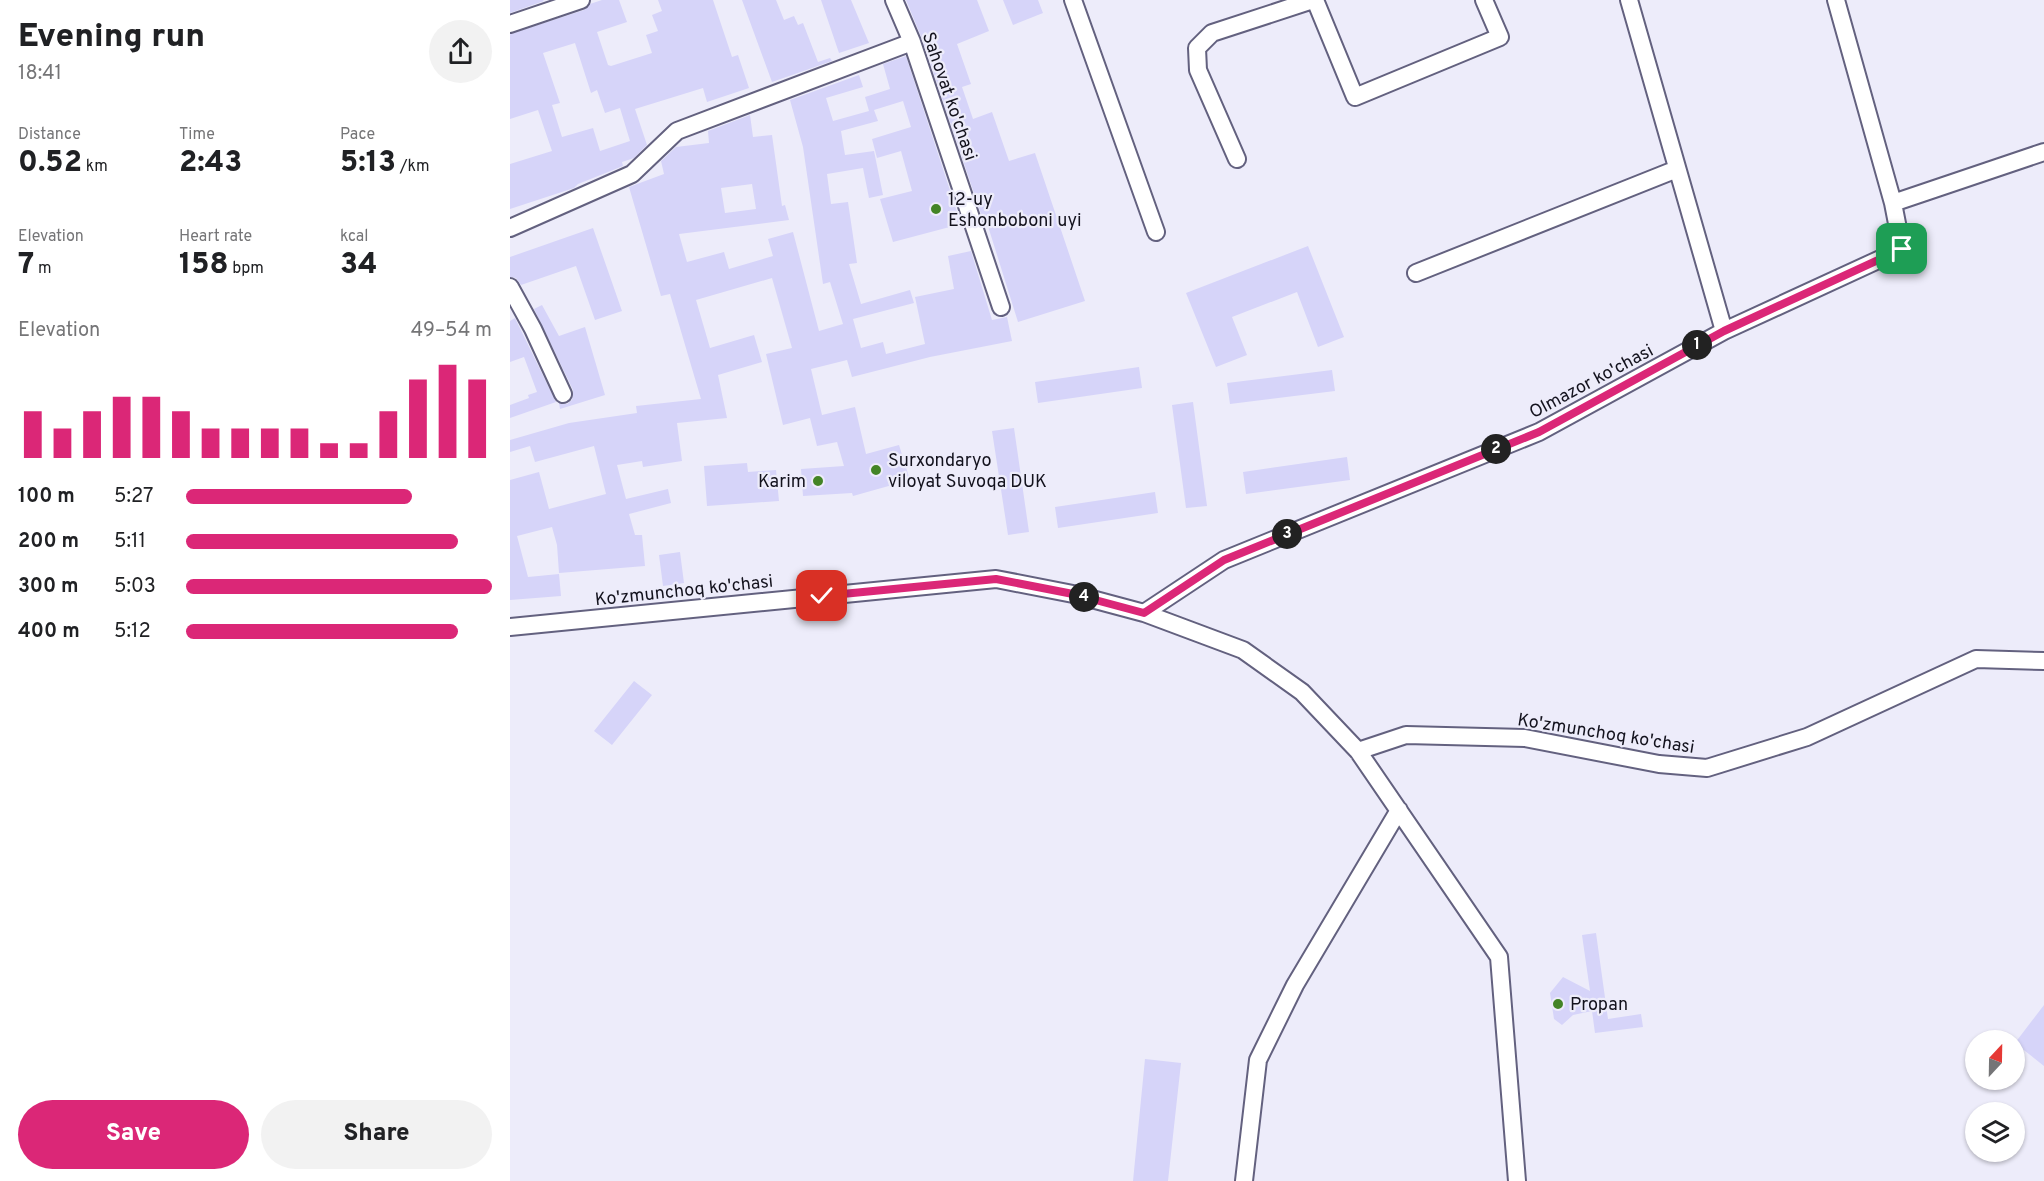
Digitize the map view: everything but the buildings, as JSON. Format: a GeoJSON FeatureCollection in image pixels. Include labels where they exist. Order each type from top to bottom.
{"type":"FeatureCollection","features":[{"type":"Feature","properties":{"kind":"street"},"geometry":{"type":"LineString","coordinates":[[510,24],[581,0]]}},
{"type":"Feature","properties":{"kind":"street","name":"Sahovat ko'chasi"},"geometry":{"type":"LineString","coordinates":[[894,0],[912,42],[1001,307]]}},
{"type":"Feature","properties":{"kind":"street"},"geometry":{"type":"LineString","coordinates":[[1073,0],[1156,232]]}},
{"type":"Feature","properties":{"kind":"street"},"geometry":{"type":"LineString","coordinates":[[1237,159],[1198,70],[1197,48],[1212,33],[1314,0],[1355,97],[1500,37],[1484,0]]}},
{"type":"Feature","properties":{"kind":"street"},"geometry":{"type":"LineString","coordinates":[[1629,0],[1724,331]]}},
{"type":"Feature","properties":{"kind":"street"},"geometry":{"type":"LineString","coordinates":[[1836,0],[1893,202],[2044,152]]}},
{"type":"Feature","properties":{"kind":"street"},"geometry":{"type":"LineString","coordinates":[[510,228],[632,174],[677,131],[912,42]]}},
{"type":"Feature","properties":{"kind":"street"},"geometry":{"type":"LineString","coordinates":[[1416,273],[1677,170]]}},
{"type":"Feature","properties":{"kind":"street","name":"Olmazor ko'chasi"},"geometry":{"type":"LineString","coordinates":[[1144,613],[1224,560],[1539,432],[1724,331],[1902,249],[1893,202]]}},
{"type":"Feature","properties":{"kind":"street"},"geometry":{"type":"LineString","coordinates":[[510,287],[533,329],[563,394]]}},
{"type":"Feature","properties":{"kind":"street","name":"Ko'zmunchoq ko'chasi"},"geometry":{"type":"LineString","coordinates":[[510,627],[996,579],[1073,594],[1144,613],[1243,650],[1302,692],[1358,751],[1406,735],[1525,738],[1659,764],[1707,768],[1807,737],[1976,658],[2044,661]]}},
{"type":"Feature","properties":{"kind":"street"},"geometry":{"type":"LineString","coordinates":[[1358,751],[1499,957],[1517,1181]]}},
{"type":"Feature","properties":{"kind":"street"},"geometry":{"type":"LineString","coordinates":[[1244,1181],[1258,1060],[1295,985],[1399,810]]}},
{"type":"Feature","properties":{"kind":"place","name":"12-uy Eshonboboni uyi"},"geometry":{"type":"Point","coordinates":[936,209]}},
{"type":"Feature","properties":{"kind":"place","name":"Surxondaryo viloyat Suvoqa DUK"},"geometry":{"type":"Point","coordinates":[876,470]}},
{"type":"Feature","properties":{"kind":"place","name":"Karim"},"geometry":{"type":"Point","coordinates":[818,481]}},
{"type":"Feature","properties":{"kind":"place","name":"Propan"},"geometry":{"type":"Point","coordinates":[1558,1004]}},
{"type":"Feature","properties":{"kind":"route"},"geometry":{"type":"LineString","coordinates":[[822,596],[996,579],[1073,594],[1144,613],[1224,560],[1539,432],[1724,331],[1902,249]]}}]}
